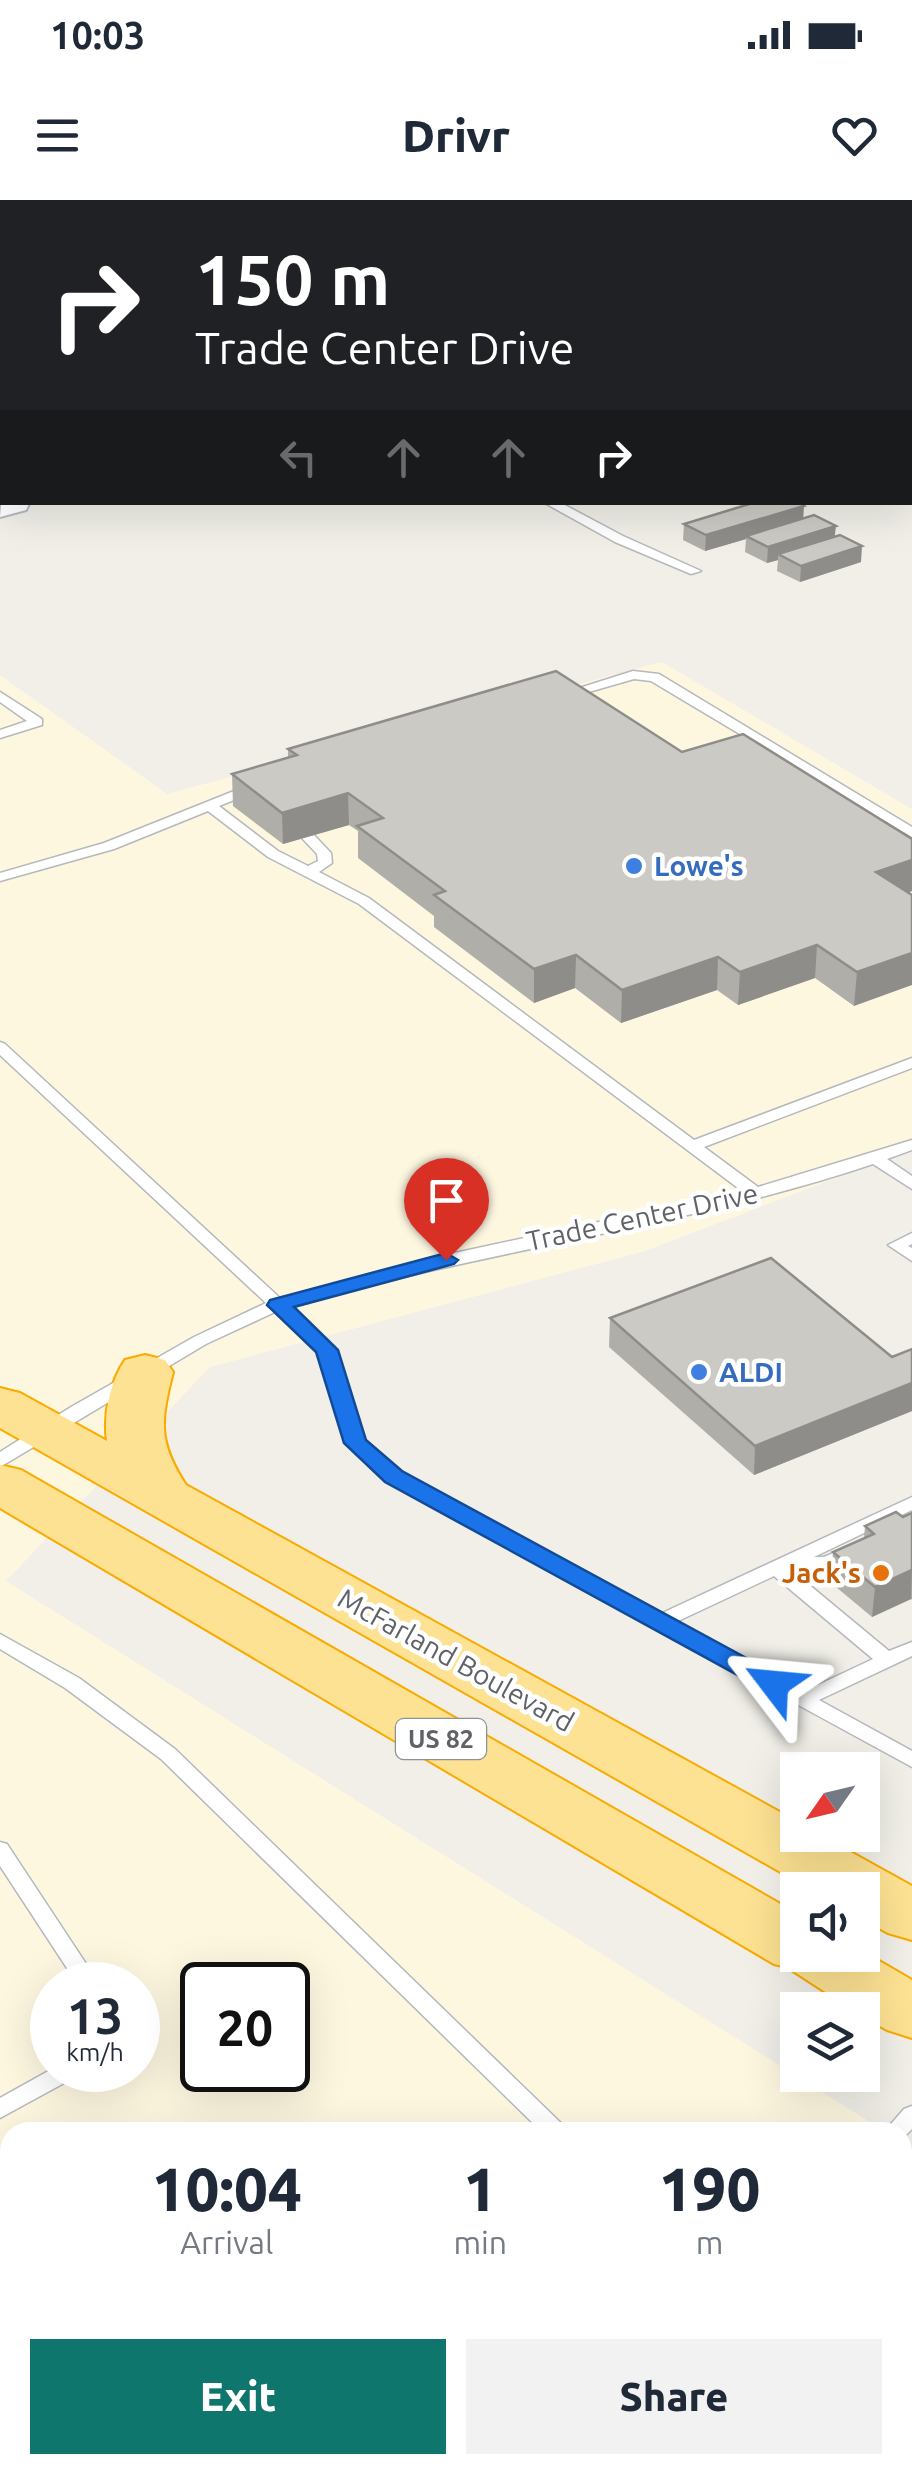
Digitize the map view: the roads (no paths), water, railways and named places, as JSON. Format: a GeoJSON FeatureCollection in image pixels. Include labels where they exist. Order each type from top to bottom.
{"type":"FeatureCollection","features":[{"type":"Feature","properties":{"kind":"highway"},"geometry":{"type":"LineString","coordinates":[[145,1372],[130,1433],[141,1462],[162,1494]]}},
{"type":"Feature","properties":{"kind":"highway","name":"McFarland Boulevard"},"geometry":{"type":"LineString","coordinates":[[15,1432],[162,1494],[912,1916]]}},
{"type":"Feature","properties":{"kind":"highway","name":"US 82"},"geometry":{"type":"LineString","coordinates":[[0,1483],[780,1936]]}},
{"type":"Feature","properties":{"kind":"highway"},"geometry":{"type":"LineString","coordinates":[[0,1524],[83,1533]]}},
{"type":"Feature","properties":{"kind":"highway"},"geometry":{"type":"LineString","coordinates":[[843,1972],[912,2012]]}},
{"type":"Feature","properties":{"kind":"lane"},"geometry":{"type":"LineString","coordinates":[[556,505],[619,539],[695,571]]}},
{"type":"Feature","properties":{"kind":"lane"},"geometry":{"type":"LineString","coordinates":[[538,703],[632,676],[654,676],[912,833]]}},
{"type":"Feature","properties":{"kind":"lane"},"geometry":{"type":"LineString","coordinates":[[0,696],[37,722],[0,734]]}},
{"type":"Feature","properties":{"kind":"lane"},"geometry":{"type":"LineString","coordinates":[[0,877],[109,846],[209,805],[251,794],[273,781]]}},
{"type":"Feature","properties":{"kind":"lane"},"geometry":{"type":"LineString","coordinates":[[209,805],[306,873],[364,901],[754,1192]]}},
{"type":"Feature","properties":{"kind":"lane"},"geometry":{"type":"LineString","coordinates":[[306,873],[325,862],[324,852],[308,837]]}},
{"type":"Feature","properties":{"kind":"lane"},"geometry":{"type":"LineString","coordinates":[[0,1047],[326,1350],[356,1443],[394,1476],[912,1760]]}},
{"type":"Feature","properties":{"kind":"lane"},"geometry":{"type":"LineString","coordinates":[[692,1146],[912,1063]]}},
{"type":"Feature","properties":{"kind":"lane","name":"Trade Center Drive"},"geometry":{"type":"LineString","coordinates":[[15,1432],[145,1372],[232,1323],[278,1305],[446,1260],[754,1192],[912,1146]]}},
{"type":"Feature","properties":{"kind":"lane"},"geometry":{"type":"LineString","coordinates":[[877,1158],[912,1184]]}},
{"type":"Feature","properties":{"kind":"lane"},"geometry":{"type":"LineString","coordinates":[[912,1238],[896,1245],[912,1256]]}},
{"type":"Feature","properties":{"kind":"lane"},"geometry":{"type":"LineString","coordinates":[[660,1622],[912,1503]]}},
{"type":"Feature","properties":{"kind":"lane"},"geometry":{"type":"LineString","coordinates":[[781,1565],[827,1563],[912,1524]]}},
{"type":"Feature","properties":{"kind":"lane"},"geometry":{"type":"LineString","coordinates":[[781,1565],[903,1649],[802,1700]]}},
{"type":"Feature","properties":{"kind":"lane"},"geometry":{"type":"LineString","coordinates":[[0,1640],[72,1683],[168,1754],[546,2122]]}},
{"type":"Feature","properties":{"kind":"lane"},"geometry":{"type":"LineString","coordinates":[[0,1849],[74,1962]]}},
{"type":"Feature","properties":{"kind":"lane"},"geometry":{"type":"LineString","coordinates":[[0,2108],[34,2092]]}},
{"type":"Feature","properties":{"kind":"place","name":"Lowe's"},"geometry":{"type":"Point","coordinates":[634,866]}},
{"type":"Feature","properties":{"kind":"place","name":"ALDI"},"geometry":{"type":"Point","coordinates":[699,1372]}},
{"type":"Feature","properties":{"kind":"place","name":"Jack's"},"geometry":{"type":"Point","coordinates":[881,1573]}}]}
